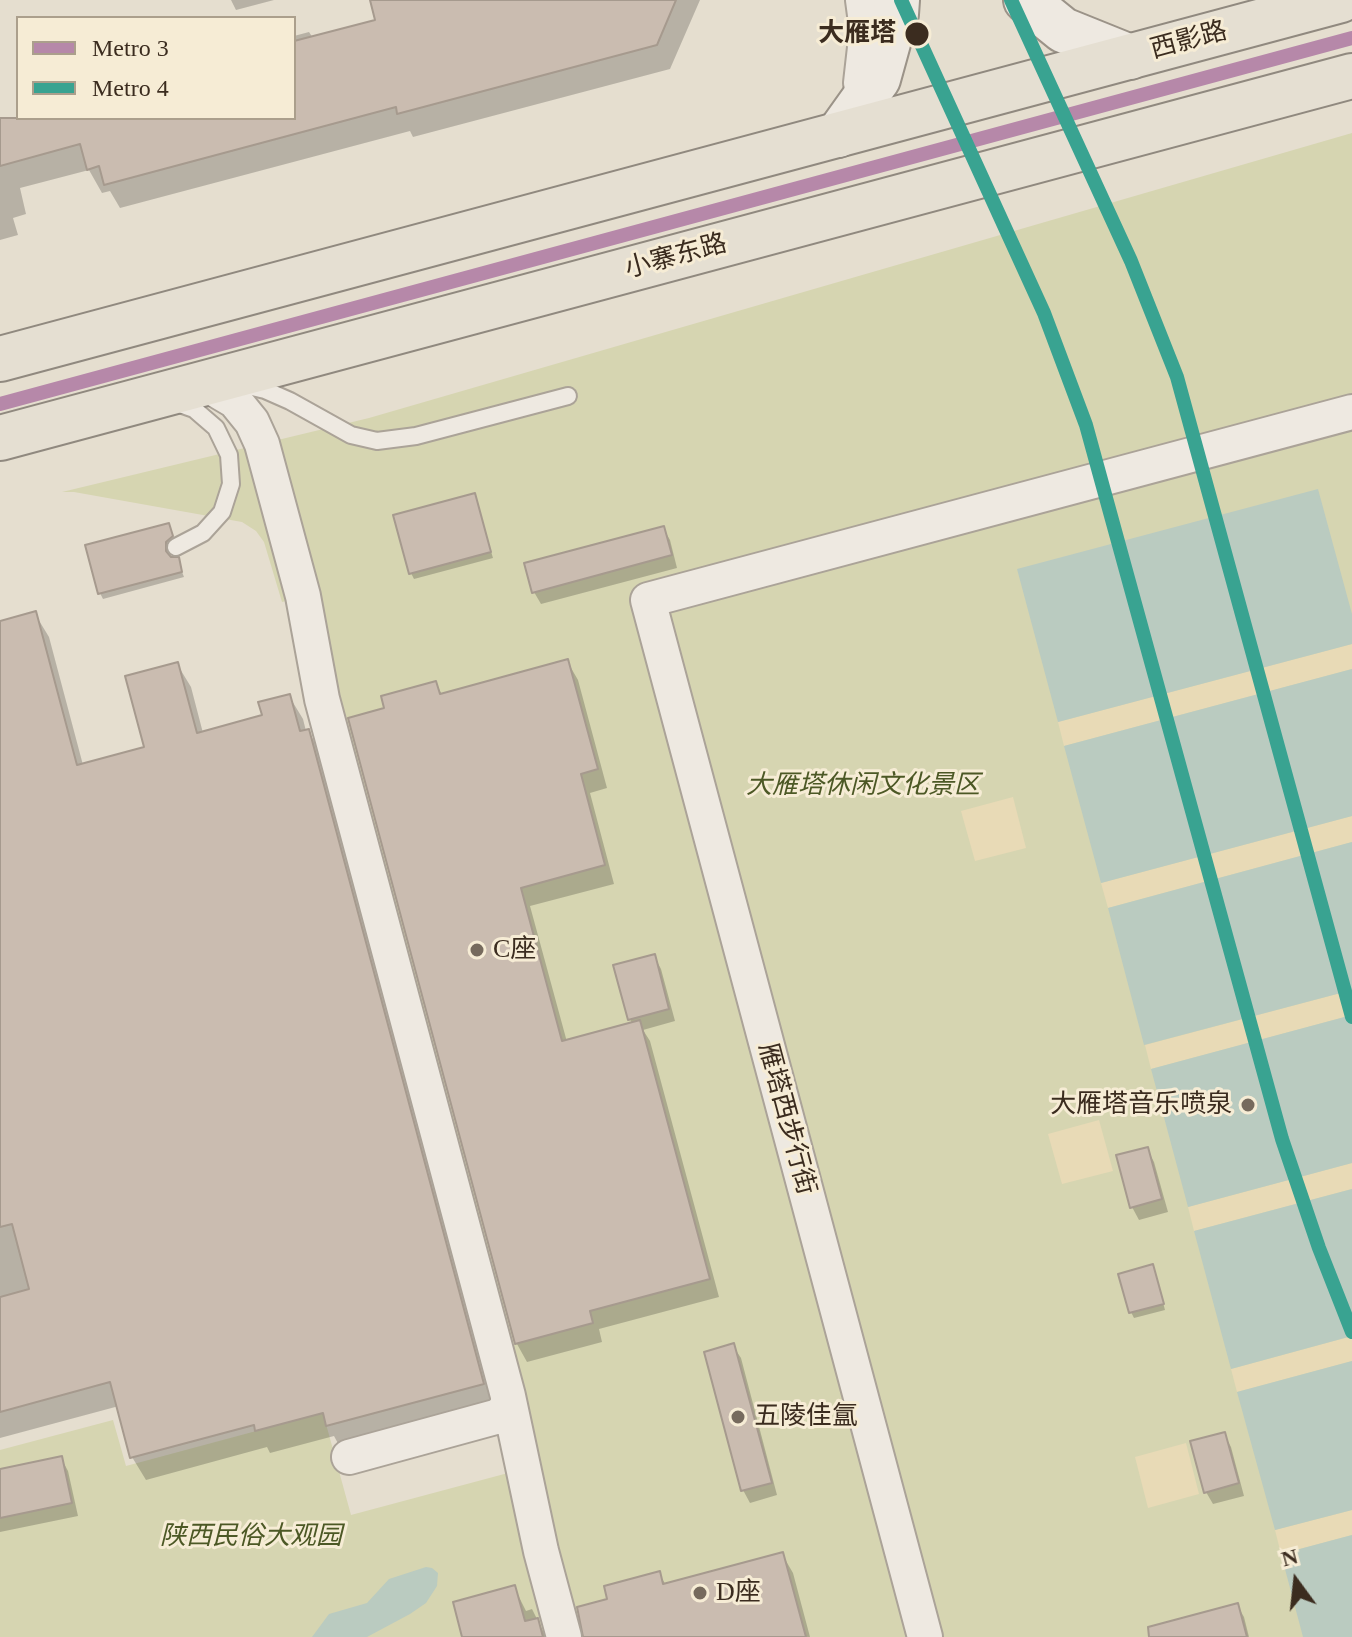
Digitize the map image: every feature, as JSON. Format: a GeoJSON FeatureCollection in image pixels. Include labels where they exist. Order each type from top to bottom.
{"type":"FeatureCollection","features":[{"type":"Feature","properties":{"kind":"main road"},"geometry":{"type":"LineString","coordinates":[[838,135],[878,79],[897,0]]}},
{"type":"Feature","properties":{"kind":"main road"},"geometry":{"type":"LineString","coordinates":[[1026,0],[1063,30],[1130,57]]}},
{"type":"Feature","properties":{"kind":"main road","name":"西影路"},"geometry":{"type":"LineString","coordinates":[[1130,57],[1341,0]]}},
{"type":"Feature","properties":{"kind":"main road"},"geometry":{"type":"LineString","coordinates":[[0,359],[1130,57]]}},
{"type":"Feature","properties":{"kind":"main road","name":"小寨东路"},"geometry":{"type":"LineString","coordinates":[[0,438],[1352,76]]}},
{"type":"Feature","properties":{"kind":"street"},"geometry":{"type":"LineString","coordinates":[[838,135],[862,81],[867,30],[863,0]]}},
{"type":"Feature","properties":{"kind":"street"},"geometry":{"type":"LineString","coordinates":[[1055,0],[1071,18],[1130,57]]}},
{"type":"Feature","properties":{"kind":"street"},"geometry":{"type":"LineString","coordinates":[[186,388],[213,388],[235,401],[252,422],[262,444],[303,596],[322,699],[508,1396],[541,1551],[564,1637]]}},
{"type":"Feature","properties":{"kind":"street","name":"雁塔西步行街"},"geometry":{"type":"LineString","coordinates":[[925,1637],[648,600],[1352,412]]}},
{"type":"Feature","properties":{"kind":"street"},"geometry":{"type":"LineString","coordinates":[[349,1457],[499,1416],[508,1406],[508,1396]]}},
{"type":"Feature","properties":{"kind":"lane"},"geometry":{"type":"LineString","coordinates":[[186,388],[240,384],[265,390],[351,435],[377,441],[416,436],[568,396]]}},
{"type":"Feature","properties":{"kind":"lane"},"geometry":{"type":"LineString","coordinates":[[137,402],[167,400],[194,409],[216,428],[229,455],[231,484],[222,512],[203,533],[176,547]]}},
{"type":"Feature","properties":{"kind":"green space","name":"大雁塔休闲文化景区"},"geometry":{"type":"Polygon","coordinates":[[[1352,133],[1352,1637],[0,1637],[0,1450],[113,1420],[126,1466],[323,1413],[351,1515],[523,1469],[302,597],[282,602],[264,542],[256,531],[242,522],[62,492],[369,418],[1352,133]]]}},
{"type":"Feature","properties":{"kind":"sand"},"geometry":{"type":"Polygon","coordinates":[[[1352,644],[1352,669],[1064,746],[1058,722],[1352,644]]]}},
{"type":"Feature","properties":{"kind":"sand"},"geometry":{"type":"Polygon","coordinates":[[[1013,797],[1026,848],[975,861],[961,811],[1013,797]]]}},
{"type":"Feature","properties":{"kind":"sand"},"geometry":{"type":"Polygon","coordinates":[[[1352,816],[1352,842],[1108,908],[1101,883],[1352,816]]]}},
{"type":"Feature","properties":{"kind":"sand"},"geometry":{"type":"Polygon","coordinates":[[[1352,990],[1352,1015],[1151,1069],[1145,1045],[1352,990]]]}},
{"type":"Feature","properties":{"kind":"sand"},"geometry":{"type":"Polygon","coordinates":[[[1099,1120],[1113,1171],[1062,1184],[1048,1134],[1099,1120]]]}},
{"type":"Feature","properties":{"kind":"sand"},"geometry":{"type":"Polygon","coordinates":[[[1352,1163],[1352,1189],[1194,1231],[1188,1207],[1352,1163]]]}},
{"type":"Feature","properties":{"kind":"sand"},"geometry":{"type":"Polygon","coordinates":[[[1352,1336],[1352,1361],[1237,1392],[1231,1369],[1352,1336]]]}},
{"type":"Feature","properties":{"kind":"sand"},"geometry":{"type":"Polygon","coordinates":[[[1186,1443],[1199,1494],[1148,1508],[1135,1457],[1186,1443]]]}},
{"type":"Feature","properties":{"kind":"sand"},"geometry":{"type":"Polygon","coordinates":[[[1352,1510],[1352,1535],[1281,1554],[1275,1530],[1352,1510]]]}},
{"type":"Feature","properties":{"kind":"shaded area"},"geometry":{"type":"Polygon","coordinates":[[[1318,489],[1352,614],[1352,644],[1058,722],[1017,569],[1318,489]]]}},
{"type":"Feature","properties":{"kind":"shaded area"},"geometry":{"type":"Polygon","coordinates":[[[1352,669],[1352,816],[1101,883],[1064,746],[1352,669]]]}},
{"type":"Feature","properties":{"kind":"shaded area"},"geometry":{"type":"Polygon","coordinates":[[[1352,842],[1352,990],[1144,1045],[1108,908],[1352,842]]]}},
{"type":"Feature","properties":{"kind":"shaded area"},"geometry":{"type":"Polygon","coordinates":[[[1352,1015],[1352,1163],[1188,1207],[1151,1069],[1352,1015]]]}},
{"type":"Feature","properties":{"kind":"shaded area"},"geometry":{"type":"Polygon","coordinates":[[[1352,1189],[1352,1336],[1231,1369],[1194,1231],[1352,1189]]]}},
{"type":"Feature","properties":{"kind":"shaded area"},"geometry":{"type":"Polygon","coordinates":[[[1352,1361],[1352,1510],[1275,1530],[1237,1392],[1352,1361]]]}},
{"type":"Feature","properties":{"kind":"shaded area"},"geometry":{"type":"Polygon","coordinates":[[[1352,1535],[1352,1637],[1303,1637],[1281,1554],[1352,1535]]]}},
{"type":"Feature","properties":{"kind":"shaded area"},"geometry":{"type":"Polygon","coordinates":[[[426,1567],[438,1573],[437,1586],[426,1603],[410,1614],[367,1637],[312,1637],[329,1614],[367,1603],[389,1579],[426,1567]]]}},
{"type":"Feature","properties":{"kind":"building"},"geometry":{"type":"Polygon","coordinates":[[[370,0],[676,0],[657,45],[397,114],[396,107],[104,185],[99,166],[87,170],[80,144],[0,166],[0,118],[296,120],[296,40],[375,20],[370,0]]]}},
{"type":"Feature","properties":{"kind":"building"},"geometry":{"type":"Polygon","coordinates":[[[475,493],[491,552],[409,574],[393,515],[475,493]]]}},
{"type":"Feature","properties":{"kind":"building"},"geometry":{"type":"Polygon","coordinates":[[[169,523],[173,536],[166,542],[166,551],[171,557],[179,557],[182,572],[98,594],[85,545],[169,523]]]}},
{"type":"Feature","properties":{"kind":"building"},"geometry":{"type":"Polygon","coordinates":[[[664,526],[672,555],[532,593],[524,563],[664,526]]]}},
{"type":"Feature","properties":{"kind":"building"},"geometry":{"type":"Polygon","coordinates":[[[36,611],[77,765],[144,747],[125,676],[178,662],[197,733],[262,715],[258,702],[290,694],[300,731],[309,729],[484,1384],[326,1426],[323,1413],[255,1431],[254,1425],[130,1458],[110,1382],[0,1412],[0,1297],[29,1289],[12,1224],[0,1227],[0,621],[36,611]]]}},
{"type":"Feature","properties":{"kind":"building","name":"C座"},"geometry":{"type":"Polygon","coordinates":[[[568,659],[598,769],[581,774],[605,865],[521,888],[562,1041],[640,1020],[710,1279],[590,1311],[593,1323],[515,1344],[348,718],[384,708],[381,696],[436,681],[440,694],[568,659]]]}},
{"type":"Feature","properties":{"kind":"building"},"geometry":{"type":"Polygon","coordinates":[[[655,954],[669,1009],[628,1020],[613,965],[655,954]]]}},
{"type":"Feature","properties":{"kind":"building"},"geometry":{"type":"Polygon","coordinates":[[[1148,1147],[1162,1199],[1130,1208],[1116,1155],[1148,1147]]]}},
{"type":"Feature","properties":{"kind":"building"},"geometry":{"type":"Polygon","coordinates":[[[1153,1264],[1164,1304],[1129,1313],[1118,1274],[1153,1264]]]}},
{"type":"Feature","properties":{"kind":"building","name":"五陵佳氲"},"geometry":{"type":"Polygon","coordinates":[[[734,1343],[772,1483],[741,1491],[704,1352],[734,1343]]]}},
{"type":"Feature","properties":{"kind":"building"},"geometry":{"type":"Polygon","coordinates":[[[1225,1432],[1239,1483],[1204,1493],[1190,1441],[1225,1432]]]}},
{"type":"Feature","properties":{"kind":"building"},"geometry":{"type":"Polygon","coordinates":[[[62,1456],[72,1503],[0,1518],[0,1469],[62,1456]]]}},
{"type":"Feature","properties":{"kind":"building","name":"D座"},"geometry":{"type":"Polygon","coordinates":[[[783,1552],[806,1637],[583,1637],[577,1607],[607,1599],[604,1586],[660,1571],[663,1584],[783,1552]]]}},
{"type":"Feature","properties":{"kind":"building"},"geometry":{"type":"Polygon","coordinates":[[[515,1585],[525,1621],[538,1618],[543,1637],[462,1637],[453,1602],[515,1585]]]}},
{"type":"Feature","properties":{"kind":"building"},"geometry":{"type":"Polygon","coordinates":[[[1238,1603],[1247,1637],[1149,1637],[1148,1627],[1238,1603]]]}},
{"type":"Feature","properties":{"kind":"metro line","name":"4"},"geometry":{"type":"LineString","coordinates":[[901,0],[1044,313],[1086,425],[1282,1139],[1352,1332]]}},
{"type":"Feature","properties":{"kind":"metro line","name":"4"},"geometry":{"type":"LineString","coordinates":[[1011,0],[1131,261],[1177,377],[1352,1017]]}},
{"type":"Feature","properties":{"kind":"metro line","name":"3"},"geometry":{"type":"LineString","coordinates":[[0,404],[1352,38]]}},
{"type":"Feature","properties":{"kind":"place","name":"大雁塔"},"geometry":{"type":"Point","coordinates":[917,34]}},
{"type":"Feature","properties":{"kind":"place","name":"C座"},"geometry":{"type":"Point","coordinates":[477,950]}},
{"type":"Feature","properties":{"kind":"place","name":"大雁塔音乐喷泉"},"geometry":{"type":"Point","coordinates":[1248,1105]}},
{"type":"Feature","properties":{"kind":"place","name":"五陵佳氲"},"geometry":{"type":"Point","coordinates":[738,1417]}},
{"type":"Feature","properties":{"kind":"place","name":"D座"},"geometry":{"type":"Point","coordinates":[700,1593]}},
{"type":"Feature","properties":{"kind":"park label","name":"陕西民俗大观园"},"geometry":{"type":"Point","coordinates":[251,1537]}}]}
